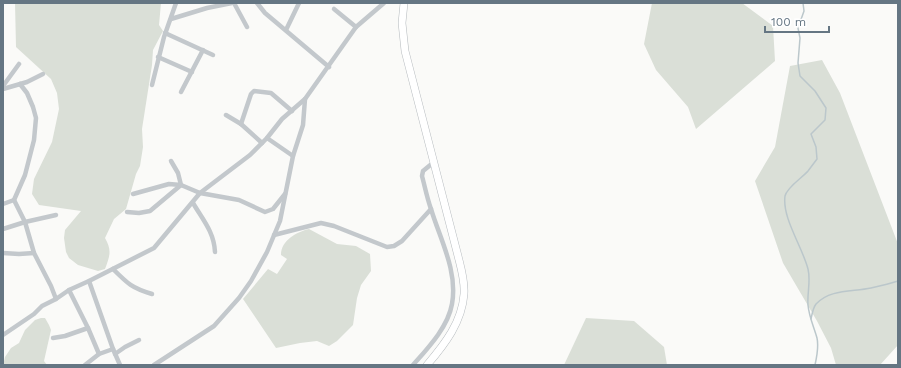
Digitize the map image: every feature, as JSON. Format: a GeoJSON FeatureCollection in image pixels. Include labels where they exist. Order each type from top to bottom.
{"type":"FeatureCollection","features":[{"type":"Feature","properties":{"kind":"main road"},"geometry":{"type":"LineString","coordinates":[[404,3],[402,23],[405,51],[458,256],[463,278],[464,293],[462,307],[454,328],[443,347],[427,365]]}},
{"type":"Feature","properties":{"kind":"street"},"geometry":{"type":"LineString","coordinates":[[152,85],[165,32],[176,3]]}},
{"type":"Feature","properties":{"kind":"street"},"geometry":{"type":"LineString","coordinates":[[171,19],[207,8],[233,3],[247,27]]}},
{"type":"Feature","properties":{"kind":"street"},"geometry":{"type":"LineString","coordinates":[[257,3],[266,13],[329,66]]}},
{"type":"Feature","properties":{"kind":"street"},"geometry":{"type":"LineString","coordinates":[[286,30],[299,3]]}},
{"type":"Feature","properties":{"kind":"street"},"geometry":{"type":"LineString","coordinates":[[3,335],[34,314],[42,306],[69,290],[154,248],[200,193],[250,155],[267,138],[282,119],[305,99],[356,27],[384,3]]}},
{"type":"Feature","properties":{"kind":"street"},"geometry":{"type":"LineString","coordinates":[[334,9],[356,27]]}},
{"type":"Feature","properties":{"kind":"street"},"geometry":{"type":"LineString","coordinates":[[165,32],[213,55]]}},
{"type":"Feature","properties":{"kind":"street"},"geometry":{"type":"LineString","coordinates":[[182,92],[203,50]]}},
{"type":"Feature","properties":{"kind":"street"},"geometry":{"type":"LineString","coordinates":[[158,57],[192,72]]}},
{"type":"Feature","properties":{"kind":"street"},"geometry":{"type":"LineString","coordinates":[[3,86],[19,64]]}},
{"type":"Feature","properties":{"kind":"street"},"geometry":{"type":"LineString","coordinates":[[3,89],[27,82],[43,74]]}},
{"type":"Feature","properties":{"kind":"street"},"geometry":{"type":"LineString","coordinates":[[3,204],[14,200],[25,175],[34,140],[36,118],[34,107],[27,93],[20,84]]}},
{"type":"Feature","properties":{"kind":"street"},"geometry":{"type":"LineString","coordinates":[[241,124],[251,94],[254,91],[271,93],[292,111]]}},
{"type":"Feature","properties":{"kind":"street"},"geometry":{"type":"LineString","coordinates":[[154,365],[214,326],[239,298],[251,281],[267,252],[280,221],[293,156],[302,125],[305,99]]}},
{"type":"Feature","properties":{"kind":"street"},"geometry":{"type":"LineString","coordinates":[[226,115],[241,124],[262,143]]}},
{"type":"Feature","properties":{"kind":"street"},"geometry":{"type":"LineString","coordinates":[[267,138],[293,156]]}},
{"type":"Feature","properties":{"kind":"street"},"geometry":{"type":"LineString","coordinates":[[171,161],[178,173],[181,186]]}},
{"type":"Feature","properties":{"kind":"street"},"geometry":{"type":"LineString","coordinates":[[413,365],[428,348],[444,325],[452,304],[453,283],[446,253],[431,209],[422,176],[423,171],[434,162]]}},
{"type":"Feature","properties":{"kind":"street"},"geometry":{"type":"LineString","coordinates":[[133,194],[170,184],[181,186],[200,193],[239,200],[265,212],[273,209],[286,193]]}},
{"type":"Feature","properties":{"kind":"street"},"geometry":{"type":"LineString","coordinates":[[127,212],[139,213],[150,211],[181,186]]}},
{"type":"Feature","properties":{"kind":"street"},"geometry":{"type":"LineString","coordinates":[[14,200],[25,222],[34,253],[56,299]]}},
{"type":"Feature","properties":{"kind":"street"},"geometry":{"type":"LineString","coordinates":[[193,203],[211,232],[215,252]]}},
{"type":"Feature","properties":{"kind":"street"},"geometry":{"type":"LineString","coordinates":[[274,235],[321,223],[334,226],[387,247],[394,246],[402,241],[431,209]]}},
{"type":"Feature","properties":{"kind":"street"},"geometry":{"type":"LineString","coordinates":[[3,229],[56,215]]}},
{"type":"Feature","properties":{"kind":"street"},"geometry":{"type":"LineString","coordinates":[[3,253],[34,253]]}},
{"type":"Feature","properties":{"kind":"street"},"geometry":{"type":"LineString","coordinates":[[113,269],[128,284],[152,294]]}},
{"type":"Feature","properties":{"kind":"street"},"geometry":{"type":"LineString","coordinates":[[89,281],[120,365]]}},
{"type":"Feature","properties":{"kind":"street"},"geometry":{"type":"LineString","coordinates":[[69,290],[99,354]]}},
{"type":"Feature","properties":{"kind":"street"},"geometry":{"type":"LineString","coordinates":[[54,338],[88,328]]}},
{"type":"Feature","properties":{"kind":"street"},"geometry":{"type":"LineString","coordinates":[[115,354],[139,340]]}},
{"type":"Feature","properties":{"kind":"street"},"geometry":{"type":"LineString","coordinates":[[85,365],[99,354],[113,349]]}},
{"type":"Feature","properties":{"kind":"shaded area"},"geometry":{"type":"Polygon","coordinates":[[[15,3],[161,3],[159,25],[163,31],[153,50],[142,129],[143,147],[140,166],[136,174],[126,209],[114,219],[105,238],[109,246],[110,253],[105,269],[98,271],[78,265],[69,258],[66,252],[64,238],[65,230],[81,211],[39,205],[32,194],[34,179],[52,142],[59,109],[57,93],[51,79],[16,47],[15,3]]]}},
{"type":"Feature","properties":{"kind":"shaded area"},"geometry":{"type":"Polygon","coordinates":[[[652,3],[742,3],[773,26],[775,61],[696,129],[688,107],[656,70],[644,44],[652,3]]]}},
{"type":"Feature","properties":{"kind":"shaded area"},"geometry":{"type":"Polygon","coordinates":[[[822,60],[840,93],[898,244],[898,345],[880,365],[836,365],[831,348],[817,321],[783,263],[755,181],[775,147],[790,66],[822,60]]]}},
{"type":"Feature","properties":{"kind":"shaded area"},"geometry":{"type":"Polygon","coordinates":[[[309,229],[337,244],[356,246],[370,254],[371,271],[361,285],[357,298],[353,325],[337,341],[329,346],[317,341],[276,348],[243,299],[268,269],[277,274],[287,259],[281,255],[287,241],[300,232],[309,229]]]}},
{"type":"Feature","properties":{"kind":"shaded area"},"geometry":{"type":"Polygon","coordinates":[[[45,318],[51,330],[44,361],[47,365],[3,365],[5,357],[11,348],[19,343],[25,330],[35,320],[45,318]]]}},
{"type":"Feature","properties":{"kind":"shaded area"},"geometry":{"type":"Polygon","coordinates":[[[586,318],[634,321],[664,347],[667,365],[564,365],[586,318]]]}},
{"type":"Feature","properties":{"kind":"waterway"},"geometry":{"type":"LineString","coordinates":[[803,3],[804,11],[798,28],[800,38],[798,63],[800,76],[815,91],[826,108],[825,120],[811,134],[816,147],[817,159],[808,171],[786,193],[785,205],[789,223],[808,269],[808,300],[810,318],[818,341],[818,352],[815,365]]}},
{"type":"Feature","properties":{"kind":"waterway"},"geometry":{"type":"LineString","coordinates":[[811,319],[813,309],[816,304],[828,296],[835,293],[871,288],[898,281]]}}]}
